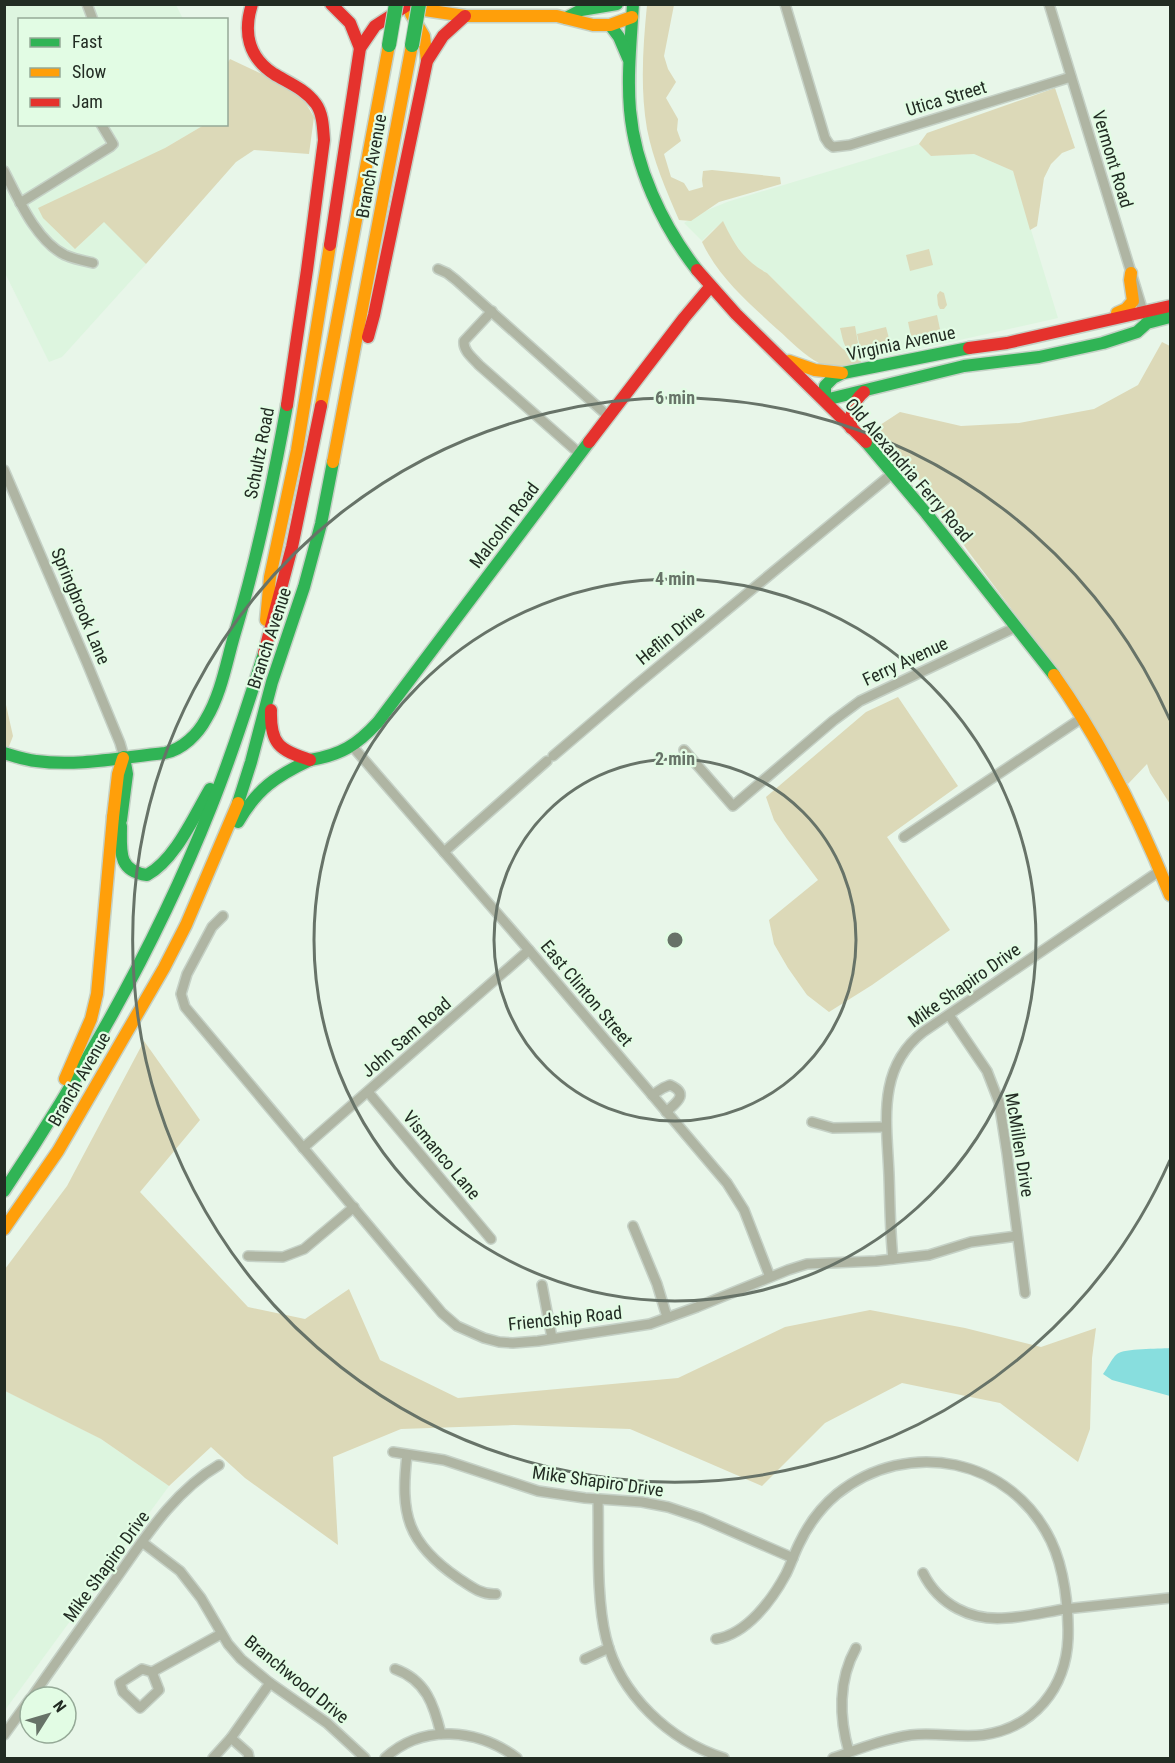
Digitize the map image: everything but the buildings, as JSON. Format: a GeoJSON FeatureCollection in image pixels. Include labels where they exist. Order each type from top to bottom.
{"type":"FeatureCollection","features":[{"type":"Feature","properties":{"kind":"main road","name":"Schultz Road"},"geometry":{"type":"LineString","coordinates":[[4,753],[30,761],[88,762],[173,751],[194,736],[208,716],[233,642],[273,480],[299,338],[324,140],[322,118],[316,104],[303,90],[269,71],[254,53],[248,38],[246,23],[252,4]]}},
{"type":"Feature","properties":{"kind":"main road"},"geometry":{"type":"LineString","coordinates":[[331,4],[350,23],[360,48]]}},
{"type":"Feature","properties":{"kind":"main road"},"geometry":{"type":"LineString","coordinates":[[389,4],[407,5],[465,16],[557,16],[593,25],[610,25],[633,11]]}},
{"type":"Feature","properties":{"kind":"main road"},"geometry":{"type":"LineString","coordinates":[[566,18],[581,10],[617,4]]}},
{"type":"Feature","properties":{"kind":"main road"},"geometry":{"type":"LineString","coordinates":[[264,651],[266,596],[293,473],[326,279],[360,48],[375,26],[407,5]]}},
{"type":"Feature","properties":{"kind":"main road"},"geometry":{"type":"LineString","coordinates":[[407,5],[424,36],[427,61]]}},
{"type":"Feature","properties":{"kind":"main road","name":"Branch Avenue"},"geometry":{"type":"LineString","coordinates":[[4,1191],[71,1090],[127,986],[180,880],[227,764],[264,651],[300,513],[389,45],[407,5]]}},
{"type":"Feature","properties":{"kind":"main road","name":"Branch Avenue"},"geometry":{"type":"LineString","coordinates":[[4,1229],[58,1151],[164,969],[186,925],[238,800],[251,762],[272,682],[304,587],[321,524],[412,45],[407,5]]}},
{"type":"Feature","properties":{"kind":"main road"},"geometry":{"type":"LineString","coordinates":[[601,6],[633,11]]}},
{"type":"Feature","properties":{"kind":"main road","name":"Old Alexandria Ferry Road"},"geometry":{"type":"LineString","coordinates":[[633,11],[629,62],[630,114],[648,183],[676,242],[710,287],[825,400],[893,473],[1057,679],[1123,790],[1161,870],[1170,895]]}},
{"type":"Feature","properties":{"kind":"main road"},"geometry":{"type":"LineString","coordinates":[[336,441],[374,315],[427,61],[437,41],[450,26],[465,16]]}},
{"type":"Feature","properties":{"kind":"main road"},"geometry":{"type":"LineString","coordinates":[[610,25],[619,37],[629,62]]}},
{"type":"Feature","properties":{"kind":"main road"},"geometry":{"type":"LineString","coordinates":[[1108,320],[1114,314],[1131,306],[1134,297],[1129,280],[1131,273]]}},
{"type":"Feature","properties":{"kind":"main road","name":"Malcolm Road"},"geometry":{"type":"LineString","coordinates":[[203,884],[245,809],[264,786],[281,773],[310,760],[333,756],[353,747],[372,730],[580,454],[710,287]]}},
{"type":"Feature","properties":{"kind":"main road","name":"Virginia Avenue"},"geometry":{"type":"LineString","coordinates":[[1170,306],[1143,323],[1103,343],[1039,357],[964,366],[825,400],[825,386],[832,378],[843,373],[956,350],[1007,343],[1108,320],[1143,323],[1170,317]]}},
{"type":"Feature","properties":{"kind":"main road"},"geometry":{"type":"LineString","coordinates":[[781,358],[803,368],[843,373]]}},
{"type":"Feature","properties":{"kind":"main road"},"geometry":{"type":"LineString","coordinates":[[851,428],[851,410],[854,402],[868,389]]}},
{"type":"Feature","properties":{"kind":"main road"},"geometry":{"type":"LineString","coordinates":[[272,682],[270,720],[272,736],[279,748],[310,760]]}},
{"type":"Feature","properties":{"kind":"main road"},"geometry":{"type":"LineString","coordinates":[[37,1143],[91,1019],[97,994],[117,818],[118,774],[124,757]]}},
{"type":"Feature","properties":{"kind":"main road"},"geometry":{"type":"LineString","coordinates":[[117,818],[122,854],[126,865],[133,873],[147,875],[157,870],[170,853],[227,764]]}},
{"type":"Feature","properties":{"kind":"street","name":"Utica Street"},"geometry":{"type":"LineString","coordinates":[[784,4],[825,138],[835,148],[1071,77]]}},
{"type":"Feature","properties":{"kind":"street","name":"Vermont Road"},"geometry":{"type":"LineString","coordinates":[[1049,4],[1131,273],[1143,323]]}},
{"type":"Feature","properties":{"kind":"street"},"geometry":{"type":"LineString","coordinates":[[20,203],[110,147],[113,144],[102,126]]}},
{"type":"Feature","properties":{"kind":"street"},"geometry":{"type":"LineString","coordinates":[[4,171],[20,203],[53,247],[66,255],[93,263]]}},
{"type":"Feature","properties":{"kind":"street"},"geometry":{"type":"LineString","coordinates":[[438,269],[447,273],[492,311],[609,417]]}},
{"type":"Feature","properties":{"kind":"street"},"geometry":{"type":"LineString","coordinates":[[492,311],[469,333],[463,345],[466,350],[479,365],[580,454]]}},
{"type":"Feature","properties":{"kind":"street","name":"Springbrook Lane"},"geometry":{"type":"LineString","coordinates":[[4,470],[91,672],[124,757]]}},
{"type":"Feature","properties":{"kind":"street","name":"Heflin Drive"},"geometry":{"type":"LineString","coordinates":[[444,852],[635,686],[893,473]]}},
{"type":"Feature","properties":{"kind":"street","name":"Ferry Avenue"},"geometry":{"type":"LineString","coordinates":[[684,750],[733,806],[849,709],[870,696],[1016,627]]}},
{"type":"Feature","properties":{"kind":"street"},"geometry":{"type":"LineString","coordinates":[[904,837],[1082,718]]}},
{"type":"Feature","properties":{"kind":"street","name":"East Clinton Street"},"geometry":{"type":"LineString","coordinates":[[353,747],[530,950],[718,1172],[737,1198],[749,1222],[770,1277]]}},
{"type":"Feature","properties":{"kind":"street","name":"Mike Shapiro Drive"},"geometry":{"type":"LineString","coordinates":[[892,1259],[886,1127],[888,1092],[903,1052],[918,1037],[949,1015],[1161,870]]}},
{"type":"Feature","properties":{"kind":"street","name":"Friendship Road"},"geometry":{"type":"LineString","coordinates":[[223,916],[209,931],[187,974],[182,990],[183,1003],[442,1313],[457,1326],[474,1334],[499,1342],[525,1342],[640,1326],[697,1307],[807,1264],[929,1255],[971,1242],[1017,1236]]}},
{"type":"Feature","properties":{"kind":"street","name":"John Sam Road"},"geometry":{"type":"LineString","coordinates":[[303,1148],[530,950]]}},
{"type":"Feature","properties":{"kind":"street","name":"McMillen Drive"},"geometry":{"type":"LineString","coordinates":[[949,1015],[982,1064],[995,1092],[1007,1153],[1025,1293]]}},
{"type":"Feature","properties":{"kind":"street"},"geometry":{"type":"LineString","coordinates":[[652,1095],[670,1085],[678,1091],[681,1095],[680,1100],[666,1112]]}},
{"type":"Feature","properties":{"kind":"street","name":"Vismanco Lane"},"geometry":{"type":"LineString","coordinates":[[368,1092],[491,1239]]}},
{"type":"Feature","properties":{"kind":"street"},"geometry":{"type":"LineString","coordinates":[[812,1122],[833,1128],[886,1127]]}},
{"type":"Feature","properties":{"kind":"street"},"geometry":{"type":"LineString","coordinates":[[248,1256],[283,1257],[304,1250],[354,1207]]}},
{"type":"Feature","properties":{"kind":"street"},"geometry":{"type":"LineString","coordinates":[[633,1226],[657,1284],[667,1317]]}},
{"type":"Feature","properties":{"kind":"street"},"geometry":{"type":"LineString","coordinates":[[542,1285],[552,1338]]}},
{"type":"Feature","properties":{"kind":"street","name":"Mike Shapiro Drive"},"geometry":{"type":"LineString","coordinates":[[393,1452],[444,1460],[538,1491],[598,1500],[628,1500],[668,1507],[710,1521],[793,1558]]}},
{"type":"Feature","properties":{"kind":"street"},"geometry":{"type":"LineString","coordinates":[[407,1455],[405,1510],[419,1542],[431,1557],[465,1583],[479,1591],[496,1594]]}},
{"type":"Feature","properties":{"kind":"street"},"geometry":{"type":"LineString","coordinates":[[716,1639],[737,1632],[753,1618],[777,1589],[807,1528],[823,1507],[857,1480],[890,1466],[913,1462],[935,1462],[960,1465],[993,1478],[1022,1499],[1038,1519],[1052,1543],[1057,1556],[1067,1609],[1067,1652],[1059,1682],[1047,1700],[1021,1721],[991,1733],[913,1735],[871,1744],[833,1758]]}},
{"type":"Feature","properties":{"kind":"street","name":"Mike Shapiro Drive"},"geometry":{"type":"LineString","coordinates":[[40,1685],[142,1542],[183,1492],[205,1473],[219,1465]]}},
{"type":"Feature","properties":{"kind":"street"},"geometry":{"type":"LineString","coordinates":[[598,1500],[601,1602],[605,1636],[625,1682],[658,1720],[676,1736],[724,1758]]}},
{"type":"Feature","properties":{"kind":"street","name":"Branchwood Drive"},"geometry":{"type":"LineString","coordinates":[[142,1542],[180,1571],[201,1598],[220,1634],[234,1653],[270,1683],[327,1723],[365,1758]]}},
{"type":"Feature","properties":{"kind":"street"},"geometry":{"type":"LineString","coordinates":[[923,1573],[934,1591],[944,1601],[960,1610],[979,1616],[1005,1618],[1170,1598]]}},
{"type":"Feature","properties":{"kind":"street"},"geometry":{"type":"LineString","coordinates":[[152,1672],[159,1690],[140,1708],[123,1692],[120,1683],[142,1669],[152,1672],[220,1634]]}},
{"type":"Feature","properties":{"kind":"street"},"geometry":{"type":"LineString","coordinates":[[585,1659],[609,1648]]}},
{"type":"Feature","properties":{"kind":"street"},"geometry":{"type":"LineString","coordinates":[[849,1752],[844,1732],[842,1701],[848,1666],[856,1648]]}},
{"type":"Feature","properties":{"kind":"street"},"geometry":{"type":"LineString","coordinates":[[395,1669],[408,1674],[422,1687],[433,1705],[441,1734]]}},
{"type":"Feature","properties":{"kind":"street"},"geometry":{"type":"LineString","coordinates":[[213,1758],[231,1738],[270,1683]]}},
{"type":"Feature","properties":{"kind":"street","name":"Mike Shapiro Drive"},"geometry":{"type":"LineString","coordinates":[[4,1735],[18,1716]]}},
{"type":"Feature","properties":{"kind":"street"},"geometry":{"type":"LineString","coordinates":[[385,1758],[414,1741],[441,1734],[463,1734],[476,1737],[498,1746],[517,1758]]}},
{"type":"Feature","properties":{"kind":"street"},"geometry":{"type":"LineString","coordinates":[[231,1738],[248,1753],[249,1758]]}},
{"type":"Feature","properties":{"kind":"shaded area"},"geometry":{"type":"Polygon","coordinates":[[[5,5],[176,5],[182,18],[18,18],[18,126],[202,126],[165,148],[75,249],[104,221],[146,264],[62,357],[49,362],[5,273],[5,5]]]}},
{"type":"Feature","properties":{"kind":"shaded area"},"geometry":{"type":"Polygon","coordinates":[[[647,5],[674,5],[664,56],[668,69],[676,82],[666,98],[678,119],[677,130],[681,141],[664,154],[671,177],[684,183],[689,191],[703,187],[703,171],[712,170],[780,177],[781,184],[719,202],[691,221],[679,220],[656,164],[647,129],[643,51],[647,5]]]}},
{"type":"Feature","properties":{"kind":"shaded area"},"geometry":{"type":"Polygon","coordinates":[[[230,59],[302,97],[314,117],[309,154],[254,150],[236,162],[146,264],[104,222],[75,249],[43,218],[38,208],[165,148],[202,126],[228,126],[228,62],[230,59]]]}},
{"type":"Feature","properties":{"kind":"shaded area"},"geometry":{"type":"Polygon","coordinates":[[[1055,88],[1075,148],[1062,153],[1051,164],[1044,178],[1037,226],[1030,230],[1013,171],[974,154],[931,156],[919,144],[927,133],[1055,88]]]}},
{"type":"Feature","properties":{"kind":"shaded area"},"geometry":{"type":"Polygon","coordinates":[[[919,144],[931,156],[974,154],[1013,171],[1058,318],[861,362],[860,358],[843,349],[767,273],[751,265],[731,238],[723,222],[702,241],[684,223],[698,214],[727,202],[919,144]]]}},
{"type":"Feature","properties":{"kind":"shaded area"},"geometry":{"type":"Polygon","coordinates":[[[723,221],[746,257],[767,273],[843,349],[860,358],[861,362],[836,367],[815,361],[735,289],[717,267],[702,242],[723,221]]]}},
{"type":"Feature","properties":{"kind":"shaded area"},"geometry":{"type":"Polygon","coordinates":[[[929,249],[933,265],[910,271],[906,255],[929,249]]]}},
{"type":"Feature","properties":{"kind":"shaded area"},"geometry":{"type":"Polygon","coordinates":[[[940,291],[944,293],[947,305],[944,309],[940,309],[938,305],[937,295],[940,291]]]}},
{"type":"Feature","properties":{"kind":"shaded area"},"geometry":{"type":"Polygon","coordinates":[[[937,315],[941,334],[912,341],[908,322],[937,315]]]}},
{"type":"Feature","properties":{"kind":"shaded area"},"geometry":{"type":"Polygon","coordinates":[[[855,326],[860,354],[847,348],[840,328],[855,326]]]}},
{"type":"Feature","properties":{"kind":"shaded area"},"geometry":{"type":"Polygon","coordinates":[[[886,327],[891,346],[861,353],[857,334],[886,327]]]}},
{"type":"Feature","properties":{"kind":"shaded area"},"geometry":{"type":"Polygon","coordinates":[[[1162,342],[1170,346],[1170,804],[1150,773],[1147,764],[1128,784],[1072,690],[968,551],[911,468],[877,427],[900,412],[961,426],[1019,423],[1094,409],[1138,385],[1162,342]]]}},
{"type":"Feature","properties":{"kind":"shaded area"},"geometry":{"type":"Polygon","coordinates":[[[4,696],[13,736],[5,757],[4,757],[4,696]]]}},
{"type":"Feature","properties":{"kind":"shaded area"},"geometry":{"type":"Polygon","coordinates":[[[898,697],[958,786],[887,837],[950,930],[829,1012],[807,995],[774,944],[769,920],[818,880],[774,820],[766,797],[866,712],[898,697]]]}},
{"type":"Feature","properties":{"kind":"shaded area"},"geometry":{"type":"Polygon","coordinates":[[[144,1041],[200,1120],[140,1192],[248,1307],[305,1319],[349,1289],[380,1360],[458,1398],[678,1378],[785,1327],[870,1310],[965,1328],[1041,1347],[1096,1328],[1092,1358],[1090,1429],[1078,1462],[1000,1403],[902,1383],[825,1423],[762,1486],[630,1429],[514,1425],[401,1429],[333,1457],[338,1545],[245,1478],[211,1447],[169,1486],[101,1439],[5,1391],[5,1269],[67,1186],[144,1041]]]}},
{"type":"Feature","properties":{"kind":"shaded area"},"geometry":{"type":"Polygon","coordinates":[[[5,1391],[101,1439],[169,1486],[23,1685],[18,1685],[18,1692],[5,1710],[5,1391]]]}},
{"type":"Feature","properties":{"kind":"water"},"geometry":{"type":"Polygon","coordinates":[[[1170,1348],[1170,1396],[1112,1380],[1103,1374],[1115,1356],[1121,1352],[1170,1348]]]}},
{"type":"Feature","properties":{"kind":"traffic: fast"},"geometry":{"type":"LineString","coordinates":[[389,45],[396,4]]}},
{"type":"Feature","properties":{"kind":"traffic: fast"},"geometry":{"type":"LineString","coordinates":[[412,45],[419,4]]}},
{"type":"Feature","properties":{"kind":"traffic: fast"},"geometry":{"type":"LineString","coordinates":[[566,18],[581,10],[617,4]]}},
{"type":"Feature","properties":{"kind":"traffic: fast"},"geometry":{"type":"LineString","coordinates":[[633,4],[629,97],[638,153],[644,174],[662,215],[684,253],[697,270]]}},
{"type":"Feature","properties":{"kind":"traffic: fast"},"geometry":{"type":"LineString","coordinates":[[610,25],[619,37],[628,58]]}},
{"type":"Feature","properties":{"kind":"traffic: fast"},"geometry":{"type":"LineString","coordinates":[[969,348],[843,373],[833,378],[825,386],[825,400],[964,366],[1039,357],[1103,343],[1137,332],[1147,323],[1170,317]]}},
{"type":"Feature","properties":{"kind":"traffic: fast"},"geometry":{"type":"LineString","coordinates":[[4,753],[28,760],[52,763],[117,759],[172,751],[184,744],[199,730],[219,689],[250,579],[287,405]]}},
{"type":"Feature","properties":{"kind":"traffic: fast"},"geometry":{"type":"LineString","coordinates":[[310,760],[348,748],[378,722],[589,442]]}},
{"type":"Feature","properties":{"kind":"traffic: fast"},"geometry":{"type":"LineString","coordinates":[[866,442],[926,513],[1054,675]]}},
{"type":"Feature","properties":{"kind":"traffic: fast"},"geometry":{"type":"LineString","coordinates":[[238,803],[272,682],[304,587],[321,524],[333,462]]}},
{"type":"Feature","properties":{"kind":"traffic: fast"},"geometry":{"type":"LineString","coordinates":[[4,1191],[63,1099],[118,1005],[167,907],[190,858],[218,788],[264,653]]}},
{"type":"Feature","properties":{"kind":"traffic: fast"},"geometry":{"type":"LineString","coordinates":[[121,820],[127,774],[124,757]]}},
{"type":"Feature","properties":{"kind":"traffic: fast"},"geometry":{"type":"LineString","coordinates":[[238,822],[252,801],[268,785],[310,760]]}},
{"type":"Feature","properties":{"kind":"traffic: fast"},"geometry":{"type":"LineString","coordinates":[[121,826],[121,851],[126,864],[137,873],[147,875],[157,868],[175,848],[210,789]]}},
{"type":"Feature","properties":{"kind":"traffic: slow"},"geometry":{"type":"LineString","coordinates":[[411,8],[465,16],[557,16],[593,25],[610,25],[632,17]]}},
{"type":"Feature","properties":{"kind":"traffic: slow"},"geometry":{"type":"LineString","coordinates":[[411,14],[424,36],[427,61]]}},
{"type":"Feature","properties":{"kind":"traffic: slow"},"geometry":{"type":"LineString","coordinates":[[321,406],[389,45]]}},
{"type":"Feature","properties":{"kind":"traffic: slow"},"geometry":{"type":"LineString","coordinates":[[333,462],[412,45]]}},
{"type":"Feature","properties":{"kind":"traffic: slow"},"geometry":{"type":"LineString","coordinates":[[266,620],[270,577],[297,450],[330,245]]}},
{"type":"Feature","properties":{"kind":"traffic: slow"},"geometry":{"type":"LineString","coordinates":[[1117,313],[1126,309],[1133,301],[1131,273]]}},
{"type":"Feature","properties":{"kind":"traffic: slow"},"geometry":{"type":"LineString","coordinates":[[789,361],[815,370],[842,373]]}},
{"type":"Feature","properties":{"kind":"traffic: slow"},"geometry":{"type":"LineString","coordinates":[[1054,675],[1104,754],[1146,838],[1170,895]]}},
{"type":"Feature","properties":{"kind":"traffic: slow"},"geometry":{"type":"LineString","coordinates":[[113,817],[118,774],[123,758]]}},
{"type":"Feature","properties":{"kind":"traffic: slow"},"geometry":{"type":"LineString","coordinates":[[4,1229],[58,1151],[164,968],[186,925],[238,803]]}},
{"type":"Feature","properties":{"kind":"traffic: slow"},"geometry":{"type":"LineString","coordinates":[[65,1079],[91,1019],[97,994],[113,817]]}},
{"type":"Feature","properties":{"kind":"traffic: jam"},"geometry":{"type":"LineString","coordinates":[[252,4],[248,34],[253,52],[265,67],[302,90],[312,99],[320,112],[324,140],[287,405]]}},
{"type":"Feature","properties":{"kind":"traffic: jam"},"geometry":{"type":"LineString","coordinates":[[331,4],[350,23],[360,48]]}},
{"type":"Feature","properties":{"kind":"traffic: jam"},"geometry":{"type":"LineString","coordinates":[[330,245],[360,48],[375,26],[409,4]]}},
{"type":"Feature","properties":{"kind":"traffic: jam"},"geometry":{"type":"LineString","coordinates":[[368,337],[427,61],[443,36],[465,16]]}},
{"type":"Feature","properties":{"kind":"traffic: jam"},"geometry":{"type":"LineString","coordinates":[[697,270],[736,314],[866,442]]}},
{"type":"Feature","properties":{"kind":"traffic: jam"},"geometry":{"type":"LineString","coordinates":[[589,442],[710,287]]}},
{"type":"Feature","properties":{"kind":"traffic: jam"},"geometry":{"type":"LineString","coordinates":[[969,348],[1007,343],[1170,306]]}},
{"type":"Feature","properties":{"kind":"traffic: jam"},"geometry":{"type":"LineString","coordinates":[[851,428],[853,408],[864,392]]}},
{"type":"Feature","properties":{"kind":"traffic: jam"},"geometry":{"type":"LineString","coordinates":[[264,653],[292,547],[321,406]]}},
{"type":"Feature","properties":{"kind":"traffic: jam"},"geometry":{"type":"LineString","coordinates":[[271,710],[272,731],[278,744],[291,753],[310,760]]}}]}
